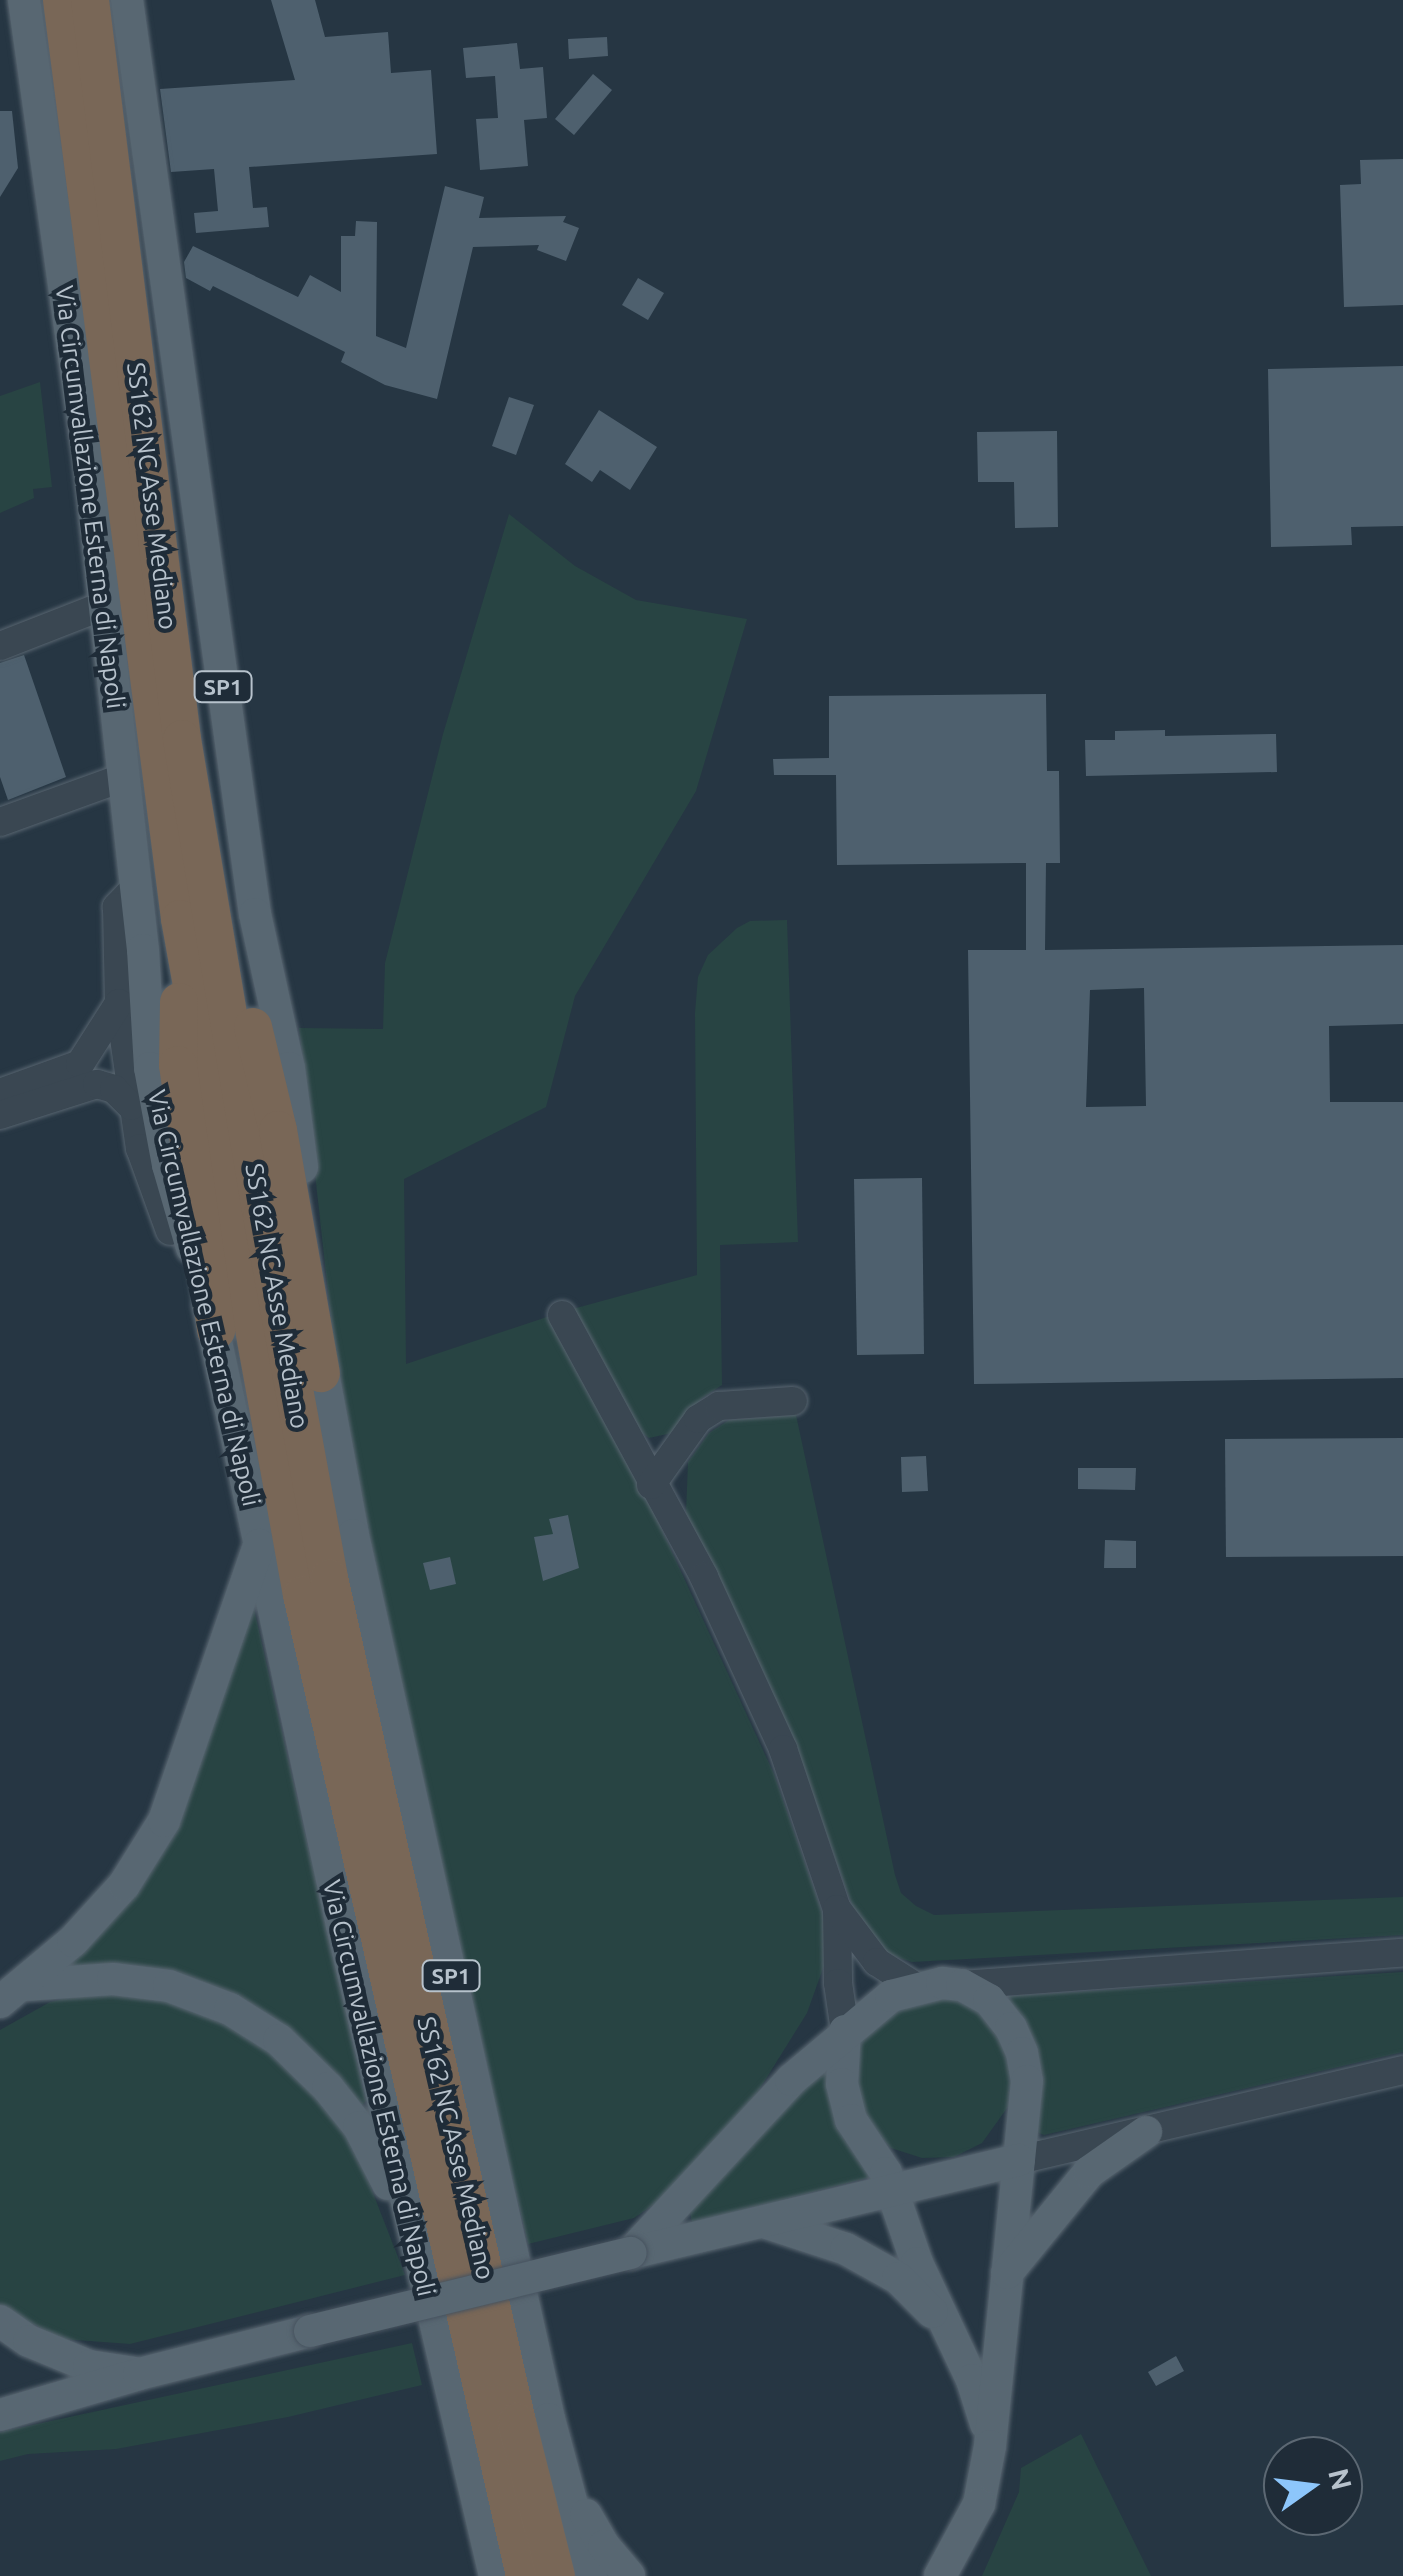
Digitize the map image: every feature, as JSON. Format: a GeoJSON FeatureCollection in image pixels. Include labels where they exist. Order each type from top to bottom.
{"type":"FeatureCollection","features":[{"type":"Feature","properties":{"kind":"highway","name":"SS162 NC Asse Mediano"},"geometry":{"type":"LineString","coordinates":[[62,0],[180,919],[302,1595],[525,2576]]}},
{"type":"Feature","properties":{"kind":"highway","name":"SS162 NC Asse Mediano"},"geometry":{"type":"LineString","coordinates":[[90,0],[182,739],[328,1578],[508,2384],[556,2576]]}},
{"type":"Feature","properties":{"kind":"highway"},"geometry":{"type":"LineString","coordinates":[[182,739],[278,1130],[321,1373]]}},
{"type":"Feature","properties":{"kind":"highway"},"geometry":{"type":"LineString","coordinates":[[180,919],[178,1065],[216,1330]]}},
{"type":"Feature","properties":{"kind":"main road","name":"Via Circumvallazione Esterna di Napoli"},"geometry":{"type":"LineString","coordinates":[[24,0],[105,605],[136,887],[150,1068],[168,1166],[216,1330],[286,1672],[410,2228],[495,2576]]}},
{"type":"Feature","properties":{"kind":"main road","name":"SP1"},"geometry":{"type":"LineString","coordinates":[[127,0],[255,914],[289,1068],[308,1217],[321,1373],[565,2478],[590,2576]]}},
{"type":"Feature","properties":{"kind":"main road"},"geometry":{"type":"LineString","coordinates":[[13,1994],[124,1885],[164,1822],[260,1541]]}},
{"type":"Feature","properties":{"kind":"main road"},"geometry":{"type":"LineString","coordinates":[[13,1994],[113,1979],[168,1986],[230,2009],[279,2040],[359,2127],[410,2228]]}},
{"type":"Feature","properties":{"kind":"main road"},"geometry":{"type":"LineString","coordinates":[[631,2253],[791,2080],[845,2031],[892,1996],[942,1983],[962,1986],[989,2000],[1011,2028],[1022,2053],[1027,2081],[990,2446],[979,2504],[940,2576]]}},
{"type":"Feature","properties":{"kind":"main road"},"geometry":{"type":"LineString","coordinates":[[845,2031],[842,2060],[845,2102],[851,2120],[880,2162],[917,2263],[972,2380],[990,2446]]}},
{"type":"Feature","properties":{"kind":"main road"},"geometry":{"type":"LineString","coordinates":[[1007,2273],[1089,2172],[1146,2132]]}},
{"type":"Feature","properties":{"kind":"main road"},"geometry":{"type":"LineString","coordinates":[[0,2416],[139,2374],[310,2331],[1019,2160]]}},
{"type":"Feature","properties":{"kind":"main road"},"geometry":{"type":"LineString","coordinates":[[762,2222],[846,2249],[898,2278],[949,2330]]}},
{"type":"Feature","properties":{"kind":"main road"},"geometry":{"type":"LineString","coordinates":[[0,2321],[29,2341],[89,2366],[139,2374]]}},
{"type":"Feature","properties":{"kind":"main road"},"geometry":{"type":"LineString","coordinates":[[565,2478],[604,2546],[630,2576]]}},
{"type":"Feature","properties":{"kind":"street"},"geometry":{"type":"LineString","coordinates":[[0,646],[105,605]]}},
{"type":"Feature","properties":{"kind":"street"},"geometry":{"type":"LineString","coordinates":[[0,822],[124,778]]}},
{"type":"Feature","properties":{"kind":"street"},"geometry":{"type":"LineString","coordinates":[[136,887],[117,907],[119,1004],[131,1106],[140,1148],[172,1237],[200,1275]]}},
{"type":"Feature","properties":{"kind":"street"},"geometry":{"type":"LineString","coordinates":[[0,1093],[80,1064],[119,1004]]}},
{"type":"Feature","properties":{"kind":"street"},"geometry":{"type":"LineString","coordinates":[[0,1115],[96,1084],[114,1089],[131,1106]]}},
{"type":"Feature","properties":{"kind":"street"},"geometry":{"type":"LineString","coordinates":[[562,1315],[650,1485],[704,1577],[783,1749],[837,1909],[876,1962],[918,1988]]}},
{"type":"Feature","properties":{"kind":"street"},"geometry":{"type":"LineString","coordinates":[[650,1485],[698,1420],[720,1406],[793,1401]]}},
{"type":"Feature","properties":{"kind":"street"},"geometry":{"type":"LineString","coordinates":[[837,1909],[838,1983],[845,2031]]}},
{"type":"Feature","properties":{"kind":"street"},"geometry":{"type":"LineString","coordinates":[[962,1986],[1403,1953]]}},
{"type":"Feature","properties":{"kind":"street"},"geometry":{"type":"LineString","coordinates":[[1019,2160],[1403,2070]]}},
{"type":"Feature","properties":{"kind":"green space"},"geometry":{"type":"Polygon","coordinates":[[[40,382],[52,487],[33,489],[34,498],[0,513],[0,396],[40,382]]]}},
{"type":"Feature","properties":{"kind":"green space"},"geometry":{"type":"Polygon","coordinates":[[[509,514],[575,566],[636,600],[747,619],[696,791],[575,996],[546,1107],[404,1179],[406,1364],[556,1314],[626,1452],[774,1774],[826,1924],[826,1960],[807,2013],[739,2122],[678,2188],[634,2218],[528,2244],[463,1975],[341,1410],[299,1028],[383,1029],[385,963],[443,734],[509,514]]]}},
{"type":"Feature","properties":{"kind":"green space"},"geometry":{"type":"Polygon","coordinates":[[[787,920],[798,1242],[720,1245],[722,1385],[702,1398],[672,1433],[649,1438],[638,1430],[569,1310],[697,1275],[698,977],[708,955],[737,928],[750,921],[787,920]]]}},
{"type":"Feature","properties":{"kind":"green space"},"geometry":{"type":"Polygon","coordinates":[[[796,1415],[895,1875],[901,1893],[916,1906],[934,1915],[1403,1897],[1403,1935],[912,1962],[887,1954],[858,1922],[803,1768],[686,1513],[688,1462],[709,1433],[729,1420],[796,1415]]]}},
{"type":"Feature","properties":{"kind":"green space"},"geometry":{"type":"Polygon","coordinates":[[[254,1609],[366,2101],[359,2108],[305,2043],[61,1968],[89,1939],[254,1609]]]}},
{"type":"Feature","properties":{"kind":"green space"},"geometry":{"type":"Polygon","coordinates":[[[1403,1972],[1403,2052],[1044,2135],[1035,2131],[1009,1996],[1403,1972]]]}},
{"type":"Feature","properties":{"kind":"green space"},"geometry":{"type":"Polygon","coordinates":[[[102,1990],[174,1999],[274,2048],[333,2112],[362,2165],[405,2275],[130,2344],[62,2339],[0,2307],[0,2030],[50,2002],[102,1990]]]}},
{"type":"Feature","properties":{"kind":"green space"},"geometry":{"type":"Polygon","coordinates":[[[944,1996],[974,2006],[1012,2057],[1010,2104],[982,2143],[954,2157],[922,2158],[891,2148],[868,2126],[852,2065],[863,2035],[884,2011],[944,1996]]]}},
{"type":"Feature","properties":{"kind":"green space"},"geometry":{"type":"Polygon","coordinates":[[[826,2061],[871,2177],[692,2223],[690,2211],[826,2061]]]}},
{"type":"Feature","properties":{"kind":"green space"},"geometry":{"type":"Polygon","coordinates":[[[412,2343],[422,2385],[288,2417],[116,2449],[28,2454],[0,2461],[0,2432],[412,2343]]]}},
{"type":"Feature","properties":{"kind":"green space"},"geometry":{"type":"Polygon","coordinates":[[[1081,2434],[1151,2576],[982,2576],[1019,2492],[1021,2468],[1081,2434]]]}},
{"type":"Feature","properties":{"kind":"building"},"geometry":{"type":"Polygon","coordinates":[[[271,0],[315,0],[325,37],[388,32],[391,73],[431,70],[437,154],[249,167],[253,208],[267,207],[269,227],[196,233],[194,213],[218,211],[214,169],[171,172],[160,89],[295,80],[271,0]]]}},
{"type":"Feature","properties":{"kind":"building"},"geometry":{"type":"Polygon","coordinates":[[[607,37],[608,56],[569,59],[568,39],[607,37]]]}},
{"type":"Feature","properties":{"kind":"building"},"geometry":{"type":"Polygon","coordinates":[[[517,43],[520,69],[543,67],[547,118],[524,120],[528,166],[480,170],[476,119],[498,118],[495,76],[466,78],[463,48],[517,43]]]}},
{"type":"Feature","properties":{"kind":"building"},"geometry":{"type":"Polygon","coordinates":[[[593,74],[612,90],[574,135],[555,119],[593,74]]]}},
{"type":"Feature","properties":{"kind":"building"},"geometry":{"type":"Polygon","coordinates":[[[0,111],[12,111],[18,168],[0,197],[0,111]]]}},
{"type":"Feature","properties":{"kind":"building"},"geometry":{"type":"Polygon","coordinates":[[[1403,159],[1403,305],[1344,307],[1340,185],[1361,184],[1360,160],[1403,159]]]}},
{"type":"Feature","properties":{"kind":"building"},"geometry":{"type":"Polygon","coordinates":[[[445,186],[484,197],[479,218],[566,216],[563,222],[579,228],[566,261],[537,250],[539,245],[473,247],[437,399],[385,385],[341,362],[345,352],[213,286],[210,291],[186,278],[184,262],[193,246],[298,297],[310,275],[341,292],[341,236],[355,236],[356,221],[377,222],[376,336],[406,348],[445,186]]]}},
{"type":"Feature","properties":{"kind":"building"},"geometry":{"type":"Polygon","coordinates":[[[638,278],[664,293],[648,320],[622,305],[638,278]]]}},
{"type":"Feature","properties":{"kind":"building"},"geometry":{"type":"Polygon","coordinates":[[[1403,366],[1403,526],[1351,527],[1352,545],[1271,547],[1268,369],[1403,366]]]}},
{"type":"Feature","properties":{"kind":"building"},"geometry":{"type":"Polygon","coordinates":[[[509,397],[534,405],[516,455],[492,446],[509,397]]]}},
{"type":"Feature","properties":{"kind":"building"},"geometry":{"type":"Polygon","coordinates":[[[599,410],[657,447],[630,490],[600,470],[592,482],[565,464],[599,410]]]}},
{"type":"Feature","properties":{"kind":"building"},"geometry":{"type":"Polygon","coordinates":[[[1057,431],[1058,527],[1015,528],[1014,482],[978,482],[977,432],[1057,431]]]}},
{"type":"Feature","properties":{"kind":"building"},"geometry":{"type":"Polygon","coordinates":[[[24,655],[66,777],[8,800],[0,777],[0,663],[24,655]]]}},
{"type":"Feature","properties":{"kind":"building"},"geometry":{"type":"Polygon","coordinates":[[[1046,694],[1047,771],[1059,771],[1060,863],[1046,863],[1045,950],[1403,945],[1403,1024],[1329,1026],[1330,1102],[1403,1102],[1403,1378],[974,1384],[968,950],[1026,950],[1026,863],[837,865],[836,775],[774,775],[773,759],[829,758],[829,696],[1046,694]],[[1144,988],[1090,990],[1086,1107],[1146,1106],[1144,988]]]}},
{"type":"Feature","properties":{"kind":"building"},"geometry":{"type":"Polygon","coordinates":[[[1165,730],[1165,736],[1276,734],[1277,772],[1086,776],[1085,740],[1115,740],[1115,731],[1165,730]]]}},
{"type":"Feature","properties":{"kind":"building"},"geometry":{"type":"Polygon","coordinates":[[[922,1178],[924,1354],[857,1355],[854,1179],[922,1178]]]}},
{"type":"Feature","properties":{"kind":"building"},"geometry":{"type":"Polygon","coordinates":[[[1403,1438],[1403,1556],[1226,1557],[1225,1439],[1403,1438]]]}},
{"type":"Feature","properties":{"kind":"building"},"geometry":{"type":"Polygon","coordinates":[[[926,1456],[928,1491],[902,1492],[901,1457],[926,1456]]]}},
{"type":"Feature","properties":{"kind":"building"},"geometry":{"type":"Polygon","coordinates":[[[1078,1468],[1136,1468],[1135,1490],[1078,1489],[1078,1468]]]}},
{"type":"Feature","properties":{"kind":"building"},"geometry":{"type":"Polygon","coordinates":[[[568,1515],[579,1568],[543,1581],[534,1537],[553,1534],[549,1519],[568,1515]]]}},
{"type":"Feature","properties":{"kind":"building"},"geometry":{"type":"Polygon","coordinates":[[[1105,1540],[1136,1541],[1136,1568],[1104,1568],[1105,1540]]]}},
{"type":"Feature","properties":{"kind":"building"},"geometry":{"type":"Polygon","coordinates":[[[450,1557],[456,1584],[430,1590],[423,1563],[450,1557]]]}},
{"type":"Feature","properties":{"kind":"building"},"geometry":{"type":"Polygon","coordinates":[[[1176,2356],[1184,2371],[1156,2386],[1148,2372],[1176,2356]]]}}]}
